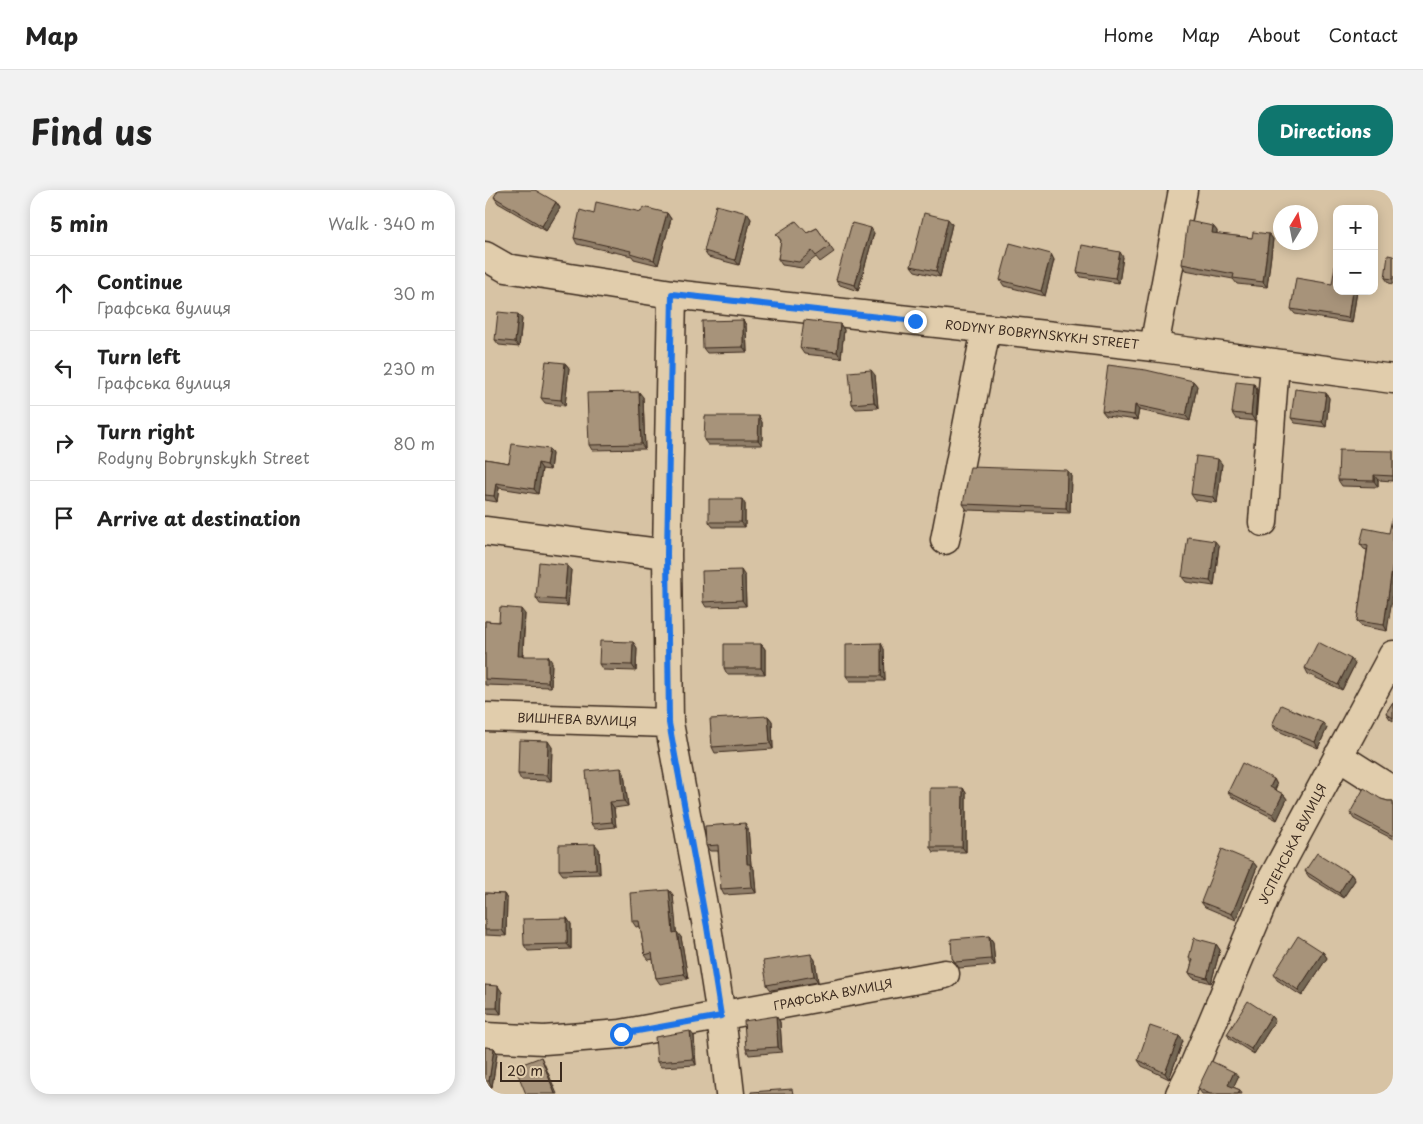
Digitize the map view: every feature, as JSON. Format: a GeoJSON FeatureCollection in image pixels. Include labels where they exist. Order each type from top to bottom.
{"type":"FeatureCollection","features":[{"type":"Feature","properties":{"kind":"street"},"geometry":{"type":"LineString","coordinates":[[1154,347],[1183,190]]}},
{"type":"Feature","properties":{"kind":"street","name":"RODYNY BOBRYNSKYKH STREET"},"geometry":{"type":"LineString","coordinates":[[485,256],[506,268],[672,294],[1154,347],[1393,379]]}},
{"type":"Feature","properties":{"kind":"street"},"geometry":{"type":"LineString","coordinates":[[672,294],[667,554],[669,723],[707,927],[721,1016],[730,1094]]}},
{"type":"Feature","properties":{"kind":"street"},"geometry":{"type":"LineString","coordinates":[[945,540],[986,328]]}},
{"type":"Feature","properties":{"kind":"street"},"geometry":{"type":"LineString","coordinates":[[1263,522],[1275,363]]}},
{"type":"Feature","properties":{"kind":"street"},"geometry":{"type":"LineString","coordinates":[[485,531],[667,554]]}},
{"type":"Feature","properties":{"kind":"street","name":"УСПЕНСЬКА ВУЛИЦЯ"},"geometry":{"type":"LineString","coordinates":[[1180,1094],[1194,1066],[1273,878],[1393,655]]}},
{"type":"Feature","properties":{"kind":"street","name":"ВИШНЕВА ВУЛИЦЯ"},"geometry":{"type":"LineString","coordinates":[[485,717],[669,723]]}},
{"type":"Feature","properties":{"kind":"street"},"geometry":{"type":"LineString","coordinates":[[1338,756],[1393,791]]}},
{"type":"Feature","properties":{"kind":"street","name":"ГРАФСЬКА ВУЛИЦЯ"},"geometry":{"type":"LineString","coordinates":[[485,1037],[544,1040],[621,1034],[945,974]]}},
{"type":"Feature","properties":{"kind":"building"},"geometry":{"type":"Polygon","coordinates":[[[498,190],[535,190],[556,202],[542,226],[494,197],[498,190]]]}},
{"type":"Feature","properties":{"kind":"building"},"geometry":{"type":"Polygon","coordinates":[[[596,202],[641,212],[643,207],[667,213],[654,260],[630,253],[631,251],[574,238],[580,210],[594,214],[596,202]]]}},
{"type":"Feature","properties":{"kind":"building"},"geometry":{"type":"Polygon","coordinates":[[[716,205],[747,213],[735,260],[704,251],[716,205]]]}},
{"type":"Feature","properties":{"kind":"building"},"geometry":{"type":"Polygon","coordinates":[[[924,213],[948,219],[936,271],[911,266],[924,213]]]}},
{"type":"Feature","properties":{"kind":"building"},"geometry":{"type":"Polygon","coordinates":[[[796,221],[807,233],[817,228],[830,246],[816,256],[812,251],[799,262],[778,259],[781,240],[776,234],[796,221]]]}},
{"type":"Feature","properties":{"kind":"building"},"geometry":{"type":"Polygon","coordinates":[[[1188,221],[1213,226],[1212,233],[1252,238],[1253,232],[1269,234],[1263,282],[1233,278],[1234,274],[1182,264],[1188,221]]]}},
{"type":"Feature","properties":{"kind":"building"},"geometry":{"type":"Polygon","coordinates":[[[852,223],[871,228],[855,285],[836,280],[852,223]]]}},
{"type":"Feature","properties":{"kind":"building"},"geometry":{"type":"Polygon","coordinates":[[[1010,243],[1051,254],[1041,291],[1000,280],[1010,243]]]}},
{"type":"Feature","properties":{"kind":"building"},"geometry":{"type":"Polygon","coordinates":[[[1082,245],[1120,252],[1115,278],[1077,272],[1082,245]]]}},
{"type":"Feature","properties":{"kind":"building"},"geometry":{"type":"Polygon","coordinates":[[[1388,255],[1393,256],[1393,279],[1385,278],[1388,255]]]}},
{"type":"Feature","properties":{"kind":"building"},"geometry":{"type":"Polygon","coordinates":[[[1296,278],[1332,284],[1333,278],[1333,295],[1351,295],[1348,318],[1291,309],[1296,278]]]}},
{"type":"Feature","properties":{"kind":"building"},"geometry":{"type":"Polygon","coordinates":[[[498,312],[518,314],[515,342],[495,340],[498,312]]]}},
{"type":"Feature","properties":{"kind":"building"},"geometry":{"type":"Polygon","coordinates":[[[743,320],[743,347],[703,348],[702,321],[743,320]]]}},
{"type":"Feature","properties":{"kind":"building"},"geometry":{"type":"Polygon","coordinates":[[[804,320],[840,324],[837,352],[800,348],[804,320]]]}},
{"type":"Feature","properties":{"kind":"building"},"geometry":{"type":"Polygon","coordinates":[[[546,361],[565,363],[561,400],[541,398],[546,361]]]}},
{"type":"Feature","properties":{"kind":"building"},"geometry":{"type":"Polygon","coordinates":[[[1108,365],[1146,370],[1193,381],[1186,416],[1135,405],[1134,415],[1102,411],[1108,365]]]}},
{"type":"Feature","properties":{"kind":"building"},"geometry":{"type":"Polygon","coordinates":[[[871,370],[874,402],[852,404],[849,372],[871,370]]]}},
{"type":"Feature","properties":{"kind":"building"},"geometry":{"type":"Polygon","coordinates":[[[1236,382],[1254,384],[1251,415],[1232,413],[1236,382]]]}},
{"type":"Feature","properties":{"kind":"building"},"geometry":{"type":"Polygon","coordinates":[[[1295,389],[1326,393],[1322,422],[1291,418],[1295,389]]]}},
{"type":"Feature","properties":{"kind":"building"},"geometry":{"type":"Polygon","coordinates":[[[639,392],[641,444],[589,445],[587,393],[639,392]]]}},
{"type":"Feature","properties":{"kind":"building"},"geometry":{"type":"Polygon","coordinates":[[[705,416],[759,416],[758,440],[704,440],[705,416]]]}},
{"type":"Feature","properties":{"kind":"building"},"geometry":{"type":"Polygon","coordinates":[[[512,444],[549,449],[546,465],[538,463],[534,489],[496,483],[494,496],[485,495],[485,459],[509,463],[512,444]]]}},
{"type":"Feature","properties":{"kind":"building"},"geometry":{"type":"Polygon","coordinates":[[[1339,450],[1393,451],[1393,476],[1374,475],[1374,481],[1338,480],[1339,450]]]}},
{"type":"Feature","properties":{"kind":"building"},"geometry":{"type":"Polygon","coordinates":[[[1196,456],[1218,459],[1213,497],[1191,494],[1196,456]]]}},
{"type":"Feature","properties":{"kind":"building"},"geometry":{"type":"Polygon","coordinates":[[[970,467],[1067,470],[1066,508],[963,504],[970,467]]]}},
{"type":"Feature","properties":{"kind":"building"},"geometry":{"type":"Polygon","coordinates":[[[709,499],[742,499],[741,522],[709,522],[709,499]]]}},
{"type":"Feature","properties":{"kind":"building"},"geometry":{"type":"Polygon","coordinates":[[[1392,518],[1393,562],[1384,625],[1357,621],[1368,546],[1360,544],[1364,528],[1389,533],[1392,518]]]}},
{"type":"Feature","properties":{"kind":"building"},"geometry":{"type":"Polygon","coordinates":[[[1188,537],[1215,541],[1210,581],[1182,577],[1188,537]]]}},
{"type":"Feature","properties":{"kind":"building"},"geometry":{"type":"Polygon","coordinates":[[[539,562],[567,565],[564,600],[536,598],[539,562]]]}},
{"type":"Feature","properties":{"kind":"building"},"geometry":{"type":"Polygon","coordinates":[[[741,570],[742,600],[703,602],[702,571],[741,570]]]}},
{"type":"Feature","properties":{"kind":"building"},"geometry":{"type":"Polygon","coordinates":[[[500,607],[521,609],[518,656],[548,656],[548,682],[485,679],[485,621],[499,622],[500,607]]]}},
{"type":"Feature","properties":{"kind":"building"},"geometry":{"type":"Polygon","coordinates":[[[600,641],[633,642],[632,665],[599,664],[600,641]]]}},
{"type":"Feature","properties":{"kind":"building"},"geometry":{"type":"Polygon","coordinates":[[[1318,642],[1351,659],[1338,685],[1305,668],[1318,642]]]}},
{"type":"Feature","properties":{"kind":"building"},"geometry":{"type":"Polygon","coordinates":[[[881,643],[881,676],[846,676],[846,644],[881,643]]]}},
{"type":"Feature","properties":{"kind":"building"},"geometry":{"type":"Polygon","coordinates":[[[724,644],[761,644],[761,668],[724,668],[724,644]]]}},
{"type":"Feature","properties":{"kind":"building"},"geometry":{"type":"Polygon","coordinates":[[[1393,702],[1393,718],[1386,713],[1393,702]]]}},
{"type":"Feature","properties":{"kind":"building"},"geometry":{"type":"Polygon","coordinates":[[[1281,705],[1323,723],[1315,742],[1272,725],[1281,705]]]}},
{"type":"Feature","properties":{"kind":"building"},"geometry":{"type":"Polygon","coordinates":[[[768,716],[770,743],[712,747],[710,719],[768,716]]]}},
{"type":"Feature","properties":{"kind":"building"},"geometry":{"type":"Polygon","coordinates":[[[519,740],[548,741],[547,775],[518,774],[519,740]]]}},
{"type":"Feature","properties":{"kind":"building"},"geometry":{"type":"Polygon","coordinates":[[[1242,763],[1274,779],[1270,787],[1283,794],[1273,814],[1228,792],[1242,763]]]}},
{"type":"Feature","properties":{"kind":"building"},"geometry":{"type":"Polygon","coordinates":[[[621,768],[624,801],[610,802],[612,822],[591,824],[586,771],[621,768]]]}},
{"type":"Feature","properties":{"kind":"building"},"geometry":{"type":"Polygon","coordinates":[[[930,788],[963,788],[962,847],[930,847],[930,788]]]}},
{"type":"Feature","properties":{"kind":"building"},"geometry":{"type":"Polygon","coordinates":[[[1364,788],[1381,799],[1393,801],[1393,836],[1350,813],[1364,788]]]}},
{"type":"Feature","properties":{"kind":"building"},"geometry":{"type":"Polygon","coordinates":[[[745,823],[747,864],[750,864],[752,887],[721,889],[718,845],[706,846],[705,826],[745,823]]]}},
{"type":"Feature","properties":{"kind":"building"},"geometry":{"type":"Polygon","coordinates":[[[595,844],[596,869],[559,870],[559,845],[595,844]]]}},
{"type":"Feature","properties":{"kind":"building"},"geometry":{"type":"Polygon","coordinates":[[[1222,849],[1253,862],[1232,914],[1201,902],[1222,849]]]}},
{"type":"Feature","properties":{"kind":"building"},"geometry":{"type":"Polygon","coordinates":[[[1317,853],[1351,874],[1339,893],[1305,871],[1317,853]]]}},
{"type":"Feature","properties":{"kind":"building"},"geometry":{"type":"Polygon","coordinates":[[[669,890],[673,933],[677,932],[684,974],[656,978],[652,953],[645,955],[639,921],[632,921],[630,893],[669,890]]]}},
{"type":"Feature","properties":{"kind":"building"},"geometry":{"type":"Polygon","coordinates":[[[485,893],[504,894],[502,930],[485,930],[485,893]]]}},
{"type":"Feature","properties":{"kind":"building"},"geometry":{"type":"Polygon","coordinates":[[[567,918],[567,944],[524,945],[523,919],[567,918]]]}},
{"type":"Feature","properties":{"kind":"building"},"geometry":{"type":"Polygon","coordinates":[[[989,936],[991,959],[955,962],[952,958],[951,939],[989,936]]]}},
{"type":"Feature","properties":{"kind":"building"},"geometry":{"type":"Polygon","coordinates":[[[1298,936],[1323,952],[1298,990],[1274,974],[1298,936]]]}},
{"type":"Feature","properties":{"kind":"building"},"geometry":{"type":"Polygon","coordinates":[[[1194,938],[1216,944],[1207,978],[1189,973],[1193,959],[1189,958],[1194,938]]]}},
{"type":"Feature","properties":{"kind":"building"},"geometry":{"type":"Polygon","coordinates":[[[811,954],[814,976],[767,985],[763,961],[811,954]]]}},
{"type":"Feature","properties":{"kind":"building"},"geometry":{"type":"Polygon","coordinates":[[[485,985],[498,986],[497,1008],[485,1008],[485,985]]]}},
{"type":"Feature","properties":{"kind":"building"},"geometry":{"type":"Polygon","coordinates":[[[1248,1001],[1271,1016],[1251,1049],[1227,1034],[1248,1001]]]}},
{"type":"Feature","properties":{"kind":"building"},"geometry":{"type":"Polygon","coordinates":[[[776,1016],[778,1047],[746,1049],[744,1021],[776,1016]]]}},
{"type":"Feature","properties":{"kind":"building"},"geometry":{"type":"Polygon","coordinates":[[[1150,1026],[1179,1036],[1165,1073],[1138,1060],[1150,1026]]]}},
{"type":"Feature","properties":{"kind":"building"},"geometry":{"type":"Polygon","coordinates":[[[690,1031],[693,1059],[657,1062],[655,1037],[690,1031]]]}},
{"type":"Feature","properties":{"kind":"building"},"geometry":{"type":"Polygon","coordinates":[[[485,1047],[494,1048],[489,1081],[485,1081],[485,1047]]]}},
{"type":"Feature","properties":{"kind":"building"},"geometry":{"type":"Polygon","coordinates":[[[541,1057],[555,1094],[526,1094],[515,1067],[541,1057]]]}},
{"type":"Feature","properties":{"kind":"building"},"geometry":{"type":"Polygon","coordinates":[[[1211,1061],[1234,1072],[1228,1085],[1240,1090],[1238,1094],[1210,1094],[1198,1088],[1211,1061]]]}},
{"type":"Feature","properties":{"kind":"building"},"geometry":{"type":"Polygon","coordinates":[[[792,1089],[793,1094],[751,1094],[751,1092],[792,1089]]]}},
{"type":"Feature","properties":{"kind":"route"},"geometry":{"type":"LineString","coordinates":[[621,1034],[721,1016],[707,927],[669,723],[667,554],[672,294],[915,321]]}}]}
